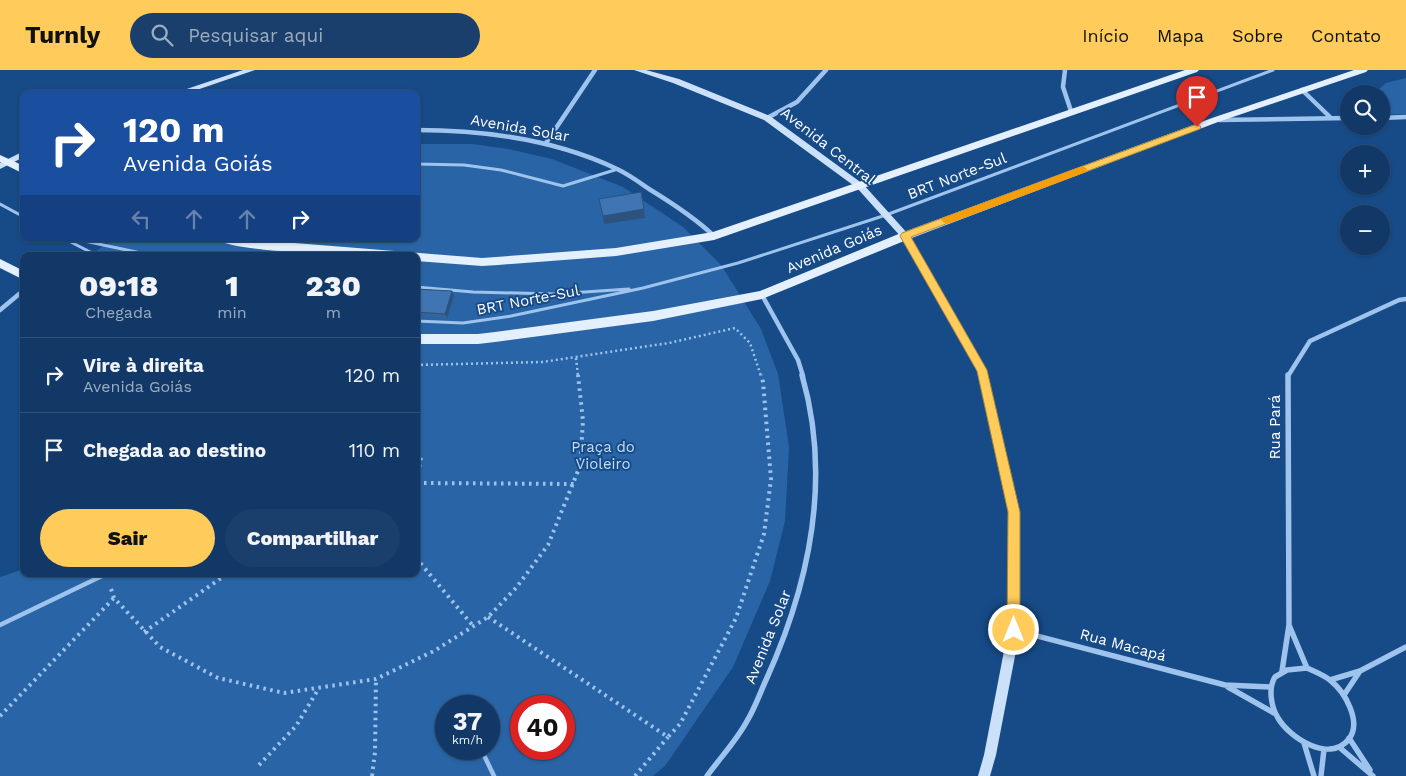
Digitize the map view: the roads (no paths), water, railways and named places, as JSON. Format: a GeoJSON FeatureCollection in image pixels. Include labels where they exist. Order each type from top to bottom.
{"type":"FeatureCollection","features":[{"type":"Feature","properties":{"kind":"main road"},"geometry":{"type":"LineString","coordinates":[[420,257],[482,262],[498,261],[616,252],[714,236],[1194,70]]}},
{"type":"Feature","properties":{"kind":"main road","name":"Avenida Goiás"},"geometry":{"type":"LineString","coordinates":[[420,339],[478,339],[653,316],[762,295],[905,236],[1215,120],[1363,70]]}},
{"type":"Feature","properties":{"kind":"main road"},"geometry":{"type":"LineString","coordinates":[[2,162],[20,169]]}},
{"type":"Feature","properties":{"kind":"main road"},"geometry":{"type":"LineString","coordinates":[[239,242],[356,252]]}},
{"type":"Feature","properties":{"kind":"main road"},"geometry":{"type":"LineString","coordinates":[[0,263],[20,274]]}},
{"type":"Feature","properties":{"kind":"street"},"geometry":{"type":"LineString","coordinates":[[188,90],[251,70]]}},
{"type":"Feature","properties":{"kind":"street"},"geometry":{"type":"LineString","coordinates":[[546,143],[595,70]]}},
{"type":"Feature","properties":{"kind":"street","name":"Avenida Central"},"geometry":{"type":"LineString","coordinates":[[638,70],[676,81],[767,118],[860,186],[905,236],[982,370],[1014,512],[1014,630],[990,755],[984,776]]}},
{"type":"Feature","properties":{"kind":"street"},"geometry":{"type":"LineString","coordinates":[[767,118],[796,102],[826,70]]}},
{"type":"Feature","properties":{"kind":"street"},"geometry":{"type":"LineString","coordinates":[[1065,70],[1063,87],[1071,111]]}},
{"type":"Feature","properties":{"kind":"street"},"geometry":{"type":"LineString","coordinates":[[1302,90],[1330,118]]}},
{"type":"Feature","properties":{"kind":"street"},"geometry":{"type":"LineString","coordinates":[[1215,120],[1340,118]]}},
{"type":"Feature","properties":{"kind":"street"},"geometry":{"type":"LineString","coordinates":[[1390,118],[1406,118]]}},
{"type":"Feature","properties":{"kind":"street","name":"Avenida Solar"},"geometry":{"type":"LineString","coordinates":[[420,130],[478,131],[546,143],[575,151],[618,169],[693,216],[714,236]]}},
{"type":"Feature","properties":{"kind":"street"},"geometry":{"type":"LineString","coordinates":[[2,162],[20,155]]}},
{"type":"Feature","properties":{"kind":"street"},"geometry":{"type":"LineString","coordinates":[[0,310],[20,293]]}},
{"type":"Feature","properties":{"kind":"street","name":"Avenida Solar"},"geometry":{"type":"LineString","coordinates":[[707,776],[747,722],[783,642],[801,590],[814,526],[816,448],[809,398],[798,360],[762,295]]}},
{"type":"Feature","properties":{"kind":"street","name":"Rua Pará"},"geometry":{"type":"LineString","coordinates":[[1282,670],[1289,625],[1287,377],[1310,341],[1399,300],[1406,299]]}},
{"type":"Feature","properties":{"kind":"street","name":"Rua Pará"},"geometry":{"type":"LineString","coordinates":[[1289,625],[1307,668]]}},
{"type":"Feature","properties":{"kind":"street","name":"Rua Macapá"},"geometry":{"type":"LineString","coordinates":[[1014,630],[1225,686],[1270,687]]}},
{"type":"Feature","properties":{"kind":"street"},"geometry":{"type":"LineString","coordinates":[[1330,680],[1360,670],[1406,647]]}},
{"type":"Feature","properties":{"kind":"street"},"geometry":{"type":"LineString","coordinates":[[1307,668],[1330,680],[1344,695],[1352,710],[1354,725],[1350,738],[1339,747],[1324,749],[1304,743],[1287,730],[1274,713],[1270,687],[1274,677],[1282,670],[1307,668]]}},
{"type":"Feature","properties":{"kind":"street"},"geometry":{"type":"LineString","coordinates":[[1344,695],[1360,670]]}},
{"type":"Feature","properties":{"kind":"street","name":"Rua Macapá"},"geometry":{"type":"LineString","coordinates":[[1225,686],[1274,713]]}},
{"type":"Feature","properties":{"kind":"street"},"geometry":{"type":"LineString","coordinates":[[1350,738],[1373,776]]}},
{"type":"Feature","properties":{"kind":"street"},"geometry":{"type":"LineString","coordinates":[[1304,743],[1314,776]]}},
{"type":"Feature","properties":{"kind":"street"},"geometry":{"type":"LineString","coordinates":[[1339,747],[1373,776]]}},
{"type":"Feature","properties":{"kind":"street"},"geometry":{"type":"LineString","coordinates":[[1321,776],[1324,749]]}},
{"type":"Feature","properties":{"kind":"lane","name":"BRT Norte-Sul"},"geometry":{"type":"LineString","coordinates":[[420,321],[463,323],[511,316],[643,288],[738,263],[886,215],[1273,70]]}},
{"type":"Feature","properties":{"kind":"lane"},"geometry":{"type":"LineString","coordinates":[[420,164],[464,165],[501,170],[564,186],[618,169]]}},
{"type":"Feature","properties":{"kind":"lane"},"geometry":{"type":"LineString","coordinates":[[0,204],[20,215]]}},
{"type":"Feature","properties":{"kind":"lane"},"geometry":{"type":"LineString","coordinates":[[71,242],[90,252]]}},
{"type":"Feature","properties":{"kind":"lane"},"geometry":{"type":"LineString","coordinates":[[89,242],[136,252]]}},
{"type":"Feature","properties":{"kind":"lane","name":"BRT Norte-Sul"},"geometry":{"type":"LineString","coordinates":[[420,287],[473,292],[555,294],[643,288]]}},
{"type":"Feature","properties":{"kind":"lane"},"geometry":{"type":"LineString","coordinates":[[0,625],[100,577]]}},
{"type":"Feature","properties":{"kind":"lane"},"geometry":{"type":"LineString","coordinates":[[486,760],[494,776]]}},
{"type":"Feature","properties":{"kind":"park label","name":"Praça do Violeiro"},"geometry":{"type":"Point","coordinates":[603,456]}}]}
